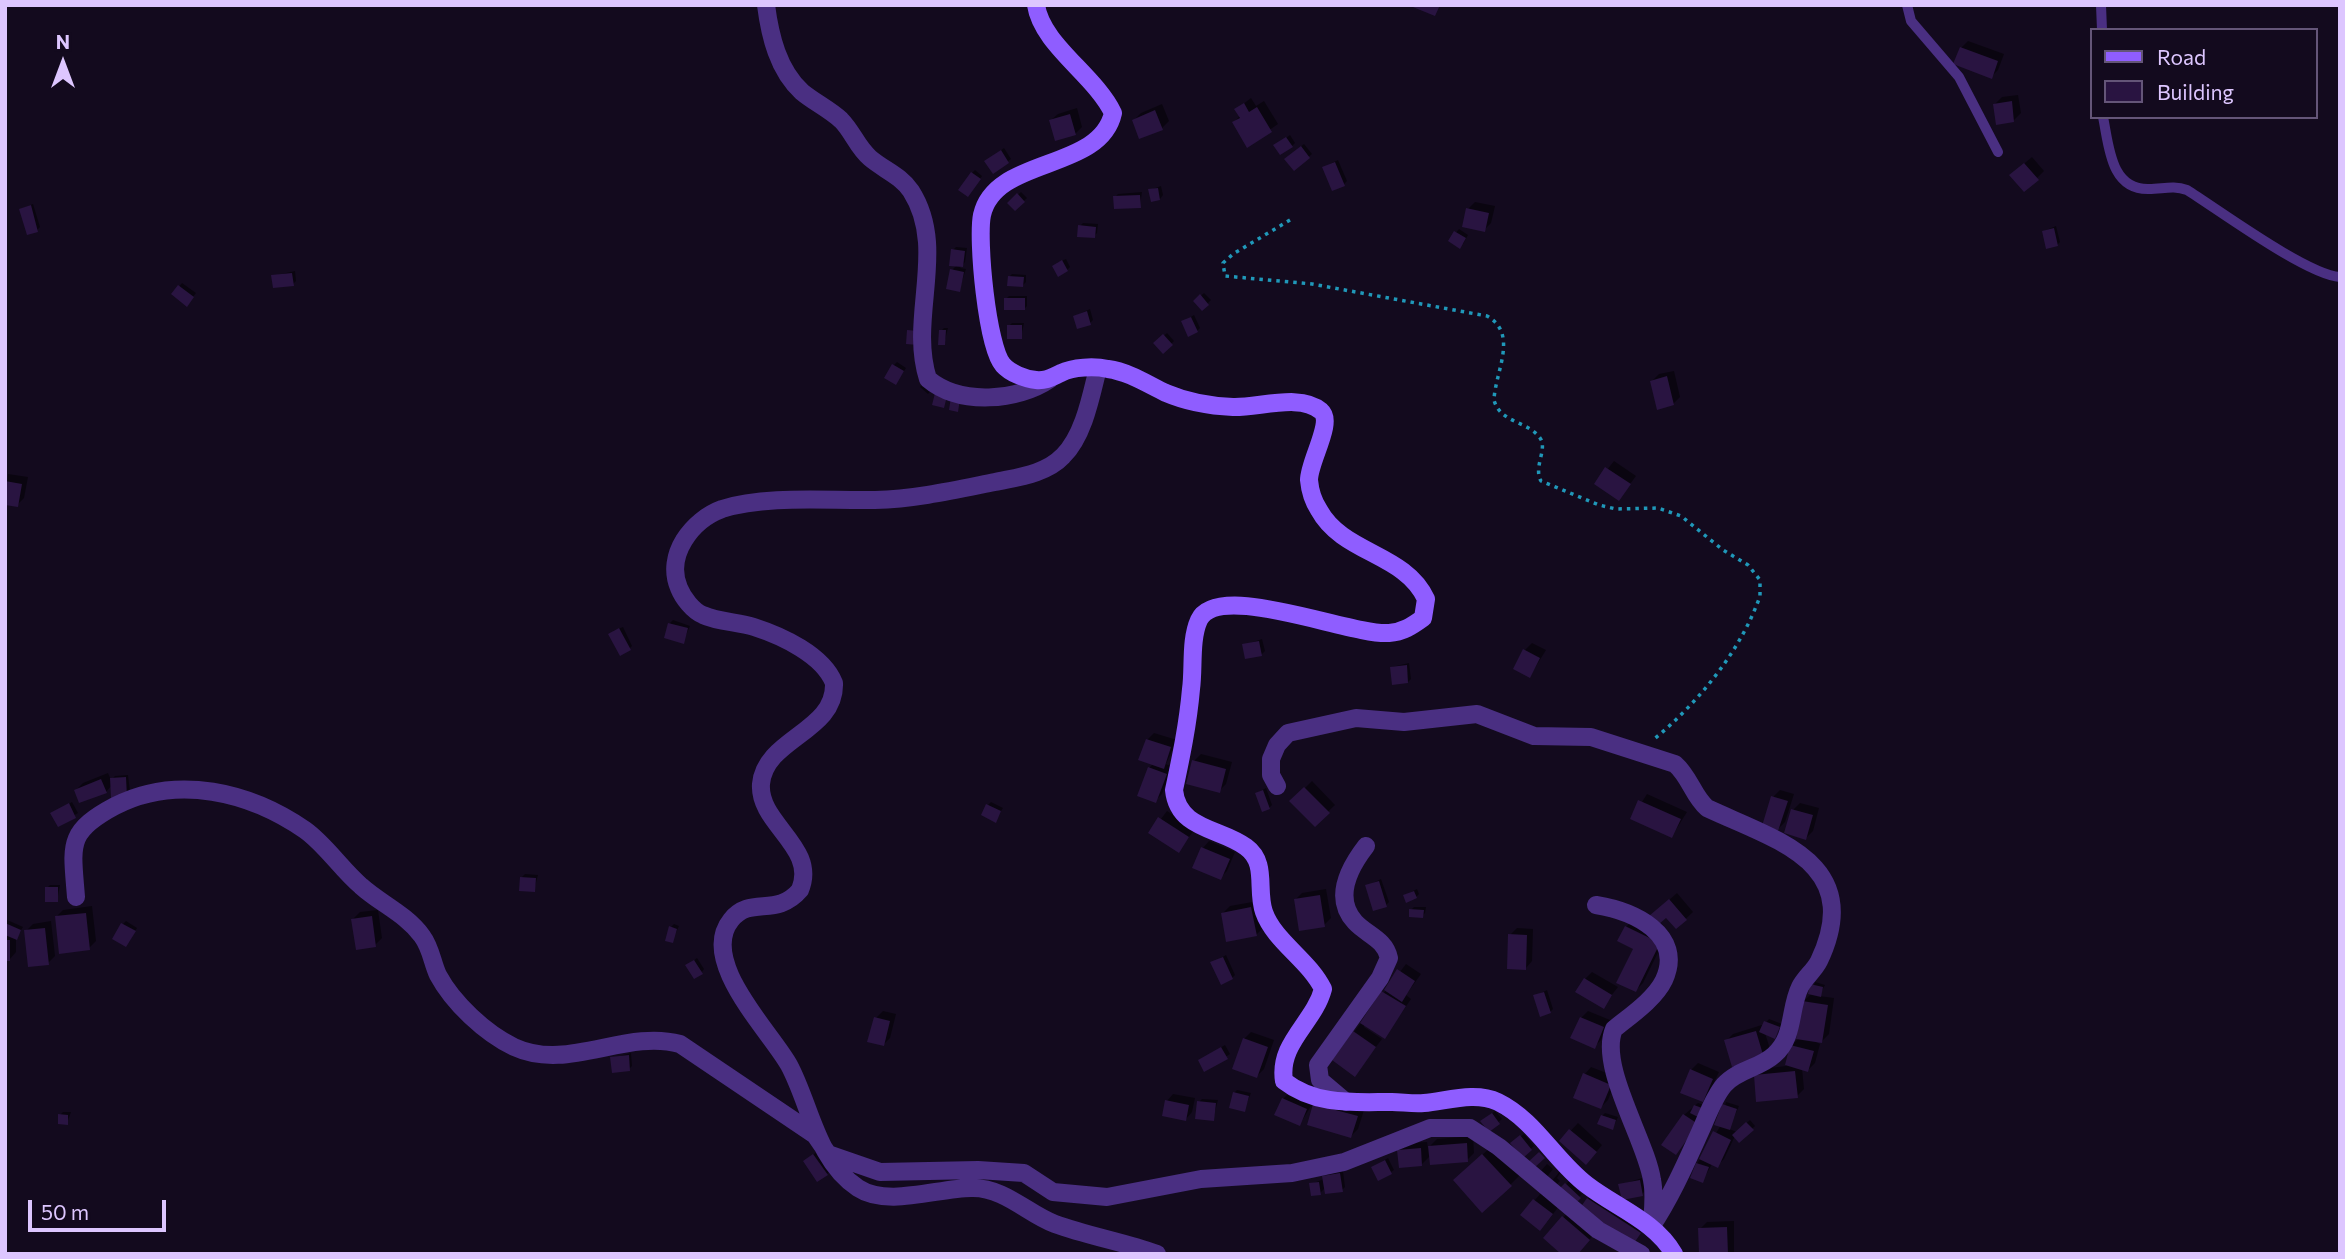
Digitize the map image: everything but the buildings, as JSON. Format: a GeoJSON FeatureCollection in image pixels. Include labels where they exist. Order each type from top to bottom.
{"type":"FeatureCollection","features":[{"type":"Feature","properties":{"kind":"street"},"geometry":{"type":"LineString","coordinates":[[766,5],[772,41],[795,84],[841,120],[872,160],[904,181],[921,210],[929,232],[923,343],[928,379],[944,390],[990,397],[1024,394],[1063,372],[1098,369],[1130,375],[1194,402],[1237,407],[1304,404],[1323,412],[1327,419],[1325,431],[1317,445],[1309,479],[1312,497],[1320,513],[1349,541],[1400,568],[1413,579],[1426,600],[1423,618],[1412,626],[1391,633],[1340,627],[1261,608],[1232,605],[1207,610],[1199,618],[1195,632],[1190,701],[1174,790],[1175,802],[1194,823],[1245,846],[1256,856],[1261,870],[1264,912],[1272,927],[1306,962],[1323,989],[1319,1003],[1286,1053],[1282,1067],[1284,1081],[1295,1089],[1325,1100],[1346,1102],[1422,1103],[1478,1097],[1496,1101],[1545,1141],[1583,1182],[1664,1237],[1674,1254]]}},
{"type":"Feature","properties":{"kind":"street"},"geometry":{"type":"LineString","coordinates":[[1035,5],[1052,38],[1087,75],[1114,113],[1110,127],[1102,136],[1079,150],[1008,181],[992,195],[983,210],[981,251],[996,353],[1003,365],[1016,375],[1035,380],[1050,379]]}},
{"type":"Feature","properties":{"kind":"street"},"geometry":{"type":"LineString","coordinates":[[1098,369],[1073,443],[1064,456],[1041,471],[924,496],[738,505],[707,516],[693,527],[677,553],[675,570],[678,587],[695,610],[704,616],[755,627],[782,639],[821,664],[834,683],[829,707],[806,733],[777,755],[763,774],[761,783],[765,802],[793,844],[804,867],[800,890],[791,901],[782,905],[742,910],[730,921],[725,933],[727,964],[736,989],[789,1064],[828,1154],[880,1172],[978,1170],[1024,1173],[1053,1192],[1107,1197],[1201,1179],[1292,1173],[1344,1162],[1430,1128],[1470,1128],[1499,1147],[1598,1230],[1641,1254]]}},
{"type":"Feature","properties":{"kind":"street"},"geometry":{"type":"LineString","coordinates":[[1277,786],[1271,775],[1272,759],[1277,745],[1289,733],[1356,718],[1404,722],[1477,714],[1534,736],[1591,737],[1675,764],[1684,772],[1701,803],[1707,808],[1753,827],[1805,856],[1825,881],[1830,910],[1824,949],[1818,964],[1798,990],[1788,1035],[1783,1045],[1774,1056],[1725,1083],[1670,1197],[1651,1227]]}},
{"type":"Feature","properties":{"kind":"street"},"geometry":{"type":"LineString","coordinates":[[76,897],[74,850],[76,836],[84,824],[130,799],[159,790],[224,793],[252,803],[305,831],[348,876],[411,922],[424,937],[438,974],[458,1003],[501,1040],[543,1056],[659,1040],[680,1044],[815,1135],[851,1182],[866,1192],[900,1196],[984,1189],[1029,1208],[1053,1223],[1157,1254]]}},
{"type":"Feature","properties":{"kind":"street"},"geometry":{"type":"LineString","coordinates":[[1346,1102],[1320,1080],[1318,1065],[1380,978],[1389,958],[1383,944],[1356,923],[1344,892],[1345,880],[1366,846]]}},
{"type":"Feature","properties":{"kind":"street"},"geometry":{"type":"LineString","coordinates":[[1596,905],[1627,912],[1645,923],[1664,941],[1671,958],[1663,982],[1614,1029],[1610,1038],[1616,1074],[1652,1179],[1651,1227]]}},
{"type":"Feature","properties":{"kind":"lane"},"geometry":{"type":"LineString","coordinates":[[1907,5],[1911,21],[1959,77],[1998,152]]}},
{"type":"Feature","properties":{"kind":"lane"},"geometry":{"type":"LineString","coordinates":[[2101,5],[2102,28]]}},
{"type":"Feature","properties":{"kind":"lane"},"geometry":{"type":"LineString","coordinates":[[2103,119],[2116,174],[2126,183],[2148,189],[2168,186],[2187,190],[2307,266],[2329,276],[2340,277]]}},
{"type":"Feature","properties":{"kind":"path"},"geometry":{"type":"LineString","coordinates":[[1290,220],[1233,254],[1223,263],[1225,276],[1355,291],[1487,316],[1501,327],[1503,344],[1494,400],[1503,415],[1539,436],[1542,443],[1537,474],[1541,481],[1599,505],[1616,509],[1658,508],[1681,516],[1723,550],[1748,565],[1760,580],[1758,604],[1726,660],[1691,705],[1638,752]]}}]}
